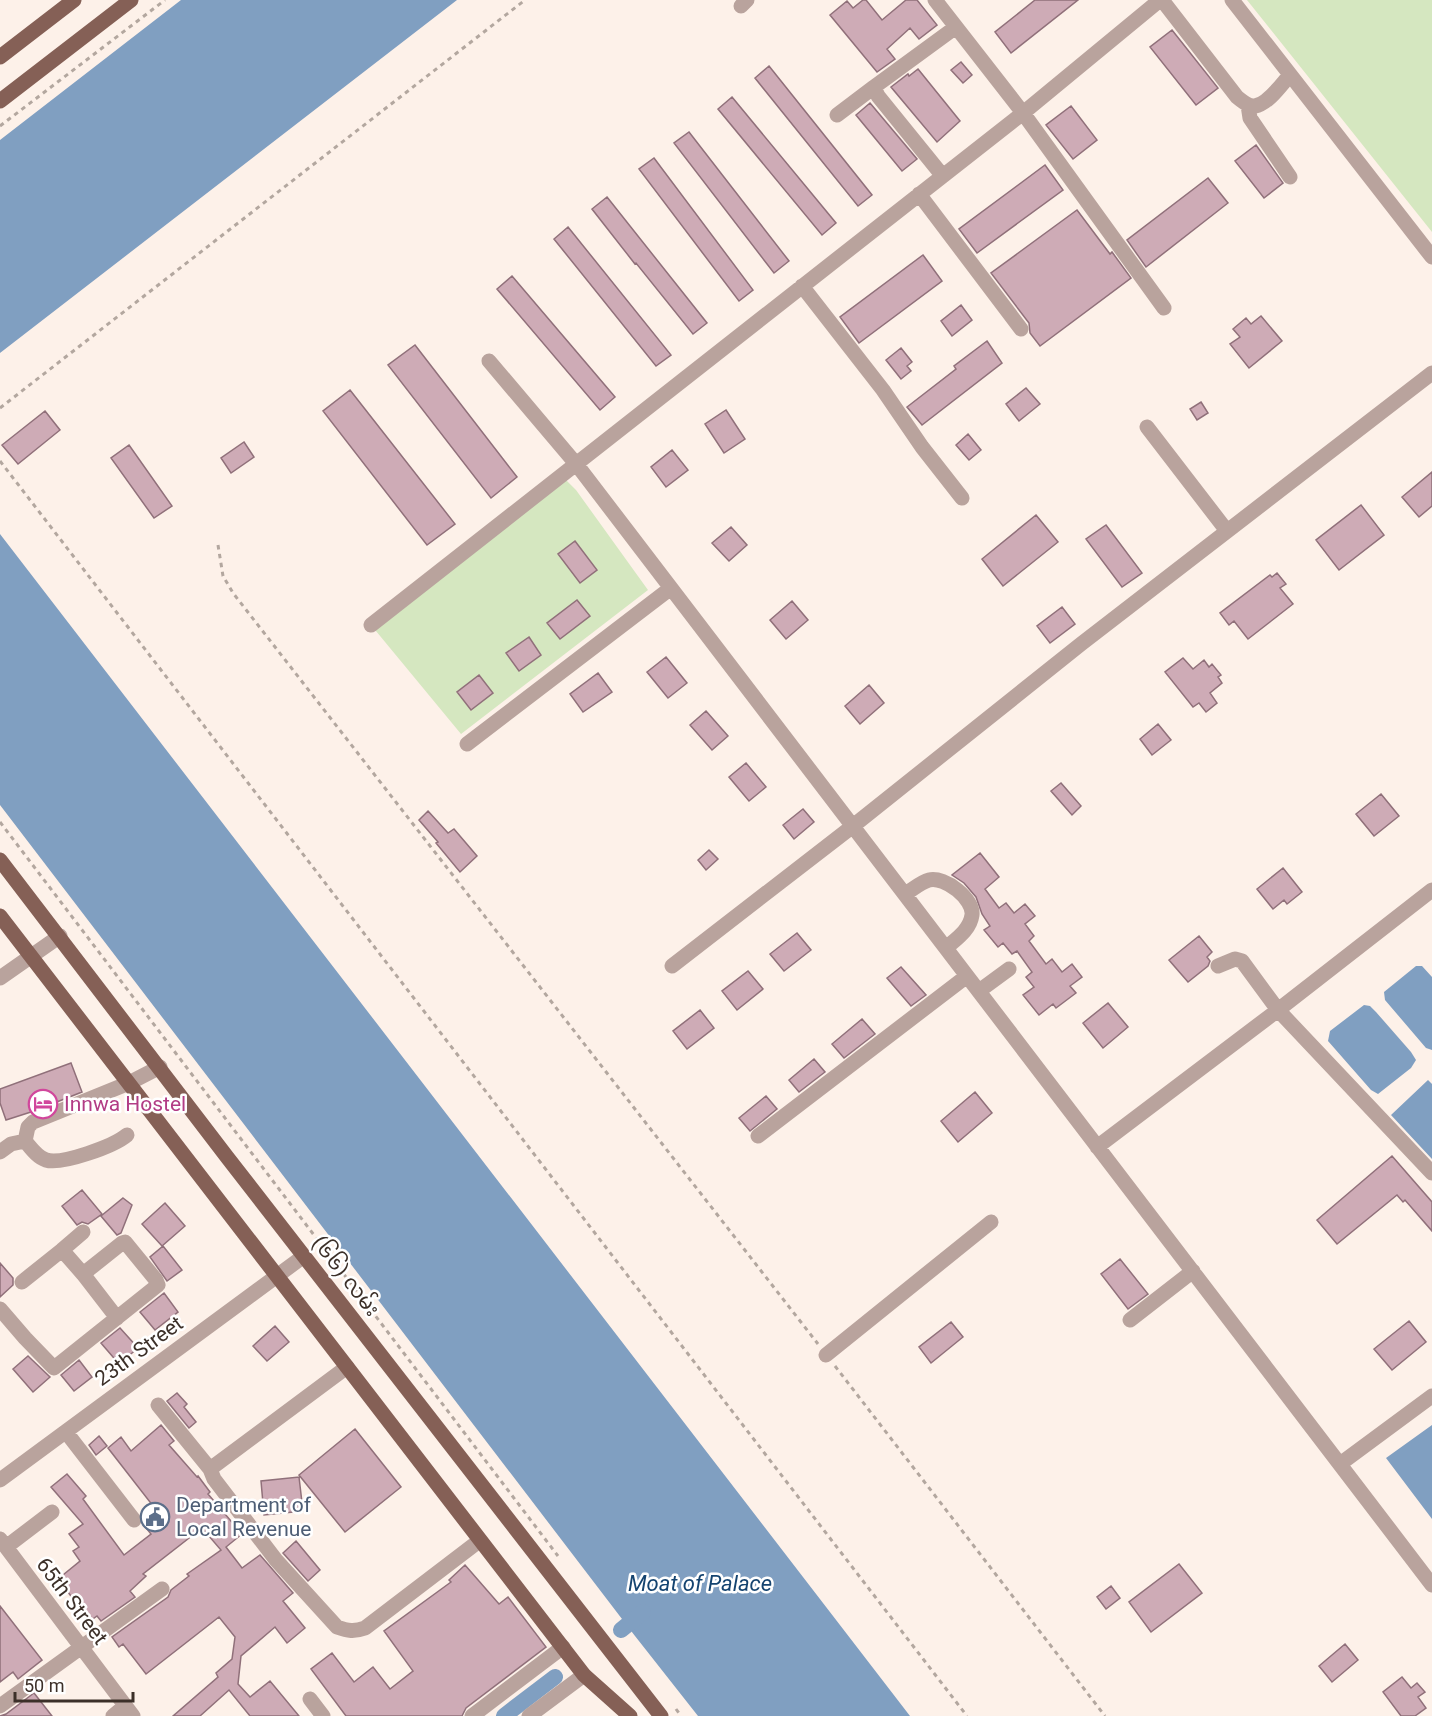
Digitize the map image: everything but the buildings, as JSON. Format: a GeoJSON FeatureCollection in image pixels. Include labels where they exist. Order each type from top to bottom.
{"type":"FeatureCollection","features":[{"type":"Feature","properties":{"kind":"main road"},"geometry":{"type":"LineString","coordinates":[[0,57],[74,0]]}},
{"type":"Feature","properties":{"kind":"main road"},"geometry":{"type":"LineString","coordinates":[[0,101],[131,0]]}},
{"type":"Feature","properties":{"kind":"main road","name":"(၆၆) လမ်း"},"geometry":{"type":"LineString","coordinates":[[0,860],[304,1256],[668,1711]]}},
{"type":"Feature","properties":{"kind":"main road"},"geometry":{"type":"LineString","coordinates":[[0,916],[584,1675],[630,1716]]}},
{"type":"Feature","properties":{"kind":"street"},"geometry":{"type":"LineString","coordinates":[[935,0],[1023,112],[1164,308]]}},
{"type":"Feature","properties":{"kind":"street"},"geometry":{"type":"LineString","coordinates":[[371,625],[577,465],[1161,0],[1237,97],[1248,105],[1255,106],[1264,101],[1289,76]]}},
{"type":"Feature","properties":{"kind":"street"},"geometry":{"type":"LineString","coordinates":[[1232,0],[1432,257]]}},
{"type":"Feature","properties":{"kind":"street"},"geometry":{"type":"LineString","coordinates":[[837,115],[956,27]]}},
{"type":"Feature","properties":{"kind":"street"},"geometry":{"type":"LineString","coordinates":[[874,87],[878,96],[942,175]]}},
{"type":"Feature","properties":{"kind":"street"},"geometry":{"type":"LineString","coordinates":[[1248,105],[1250,118],[1290,177]]}},
{"type":"Feature","properties":{"kind":"street"},"geometry":{"type":"LineString","coordinates":[[919,194],[1021,329]]}},
{"type":"Feature","properties":{"kind":"street"},"geometry":{"type":"LineString","coordinates":[[802,286],[864,364],[962,498]]}},
{"type":"Feature","properties":{"kind":"street"},"geometry":{"type":"LineString","coordinates":[[489,361],[577,465],[1432,1584]]}},
{"type":"Feature","properties":{"kind":"street"},"geometry":{"type":"LineString","coordinates":[[672,966],[853,826],[957,741],[1432,373]]}},
{"type":"Feature","properties":{"kind":"street"},"geometry":{"type":"LineString","coordinates":[[1147,427],[1227,531]]}},
{"type":"Feature","properties":{"kind":"street"},"geometry":{"type":"LineString","coordinates":[[467,744],[671,588]]}},
{"type":"Feature","properties":{"kind":"street"},"geometry":{"type":"LineString","coordinates":[[905,894],[929,880],[940,879],[959,892],[966,901],[971,908],[972,916],[968,927],[946,948]]}},
{"type":"Feature","properties":{"kind":"street"},"geometry":{"type":"LineString","coordinates":[[1097,1146],[1278,1010],[1432,890]]}},
{"type":"Feature","properties":{"kind":"street"},"geometry":{"type":"LineString","coordinates":[[0,978],[60,936]]}},
{"type":"Feature","properties":{"kind":"street"},"geometry":{"type":"LineString","coordinates":[[1218,966],[1235,959],[1242,961],[1278,1010],[1432,1173]]}},
{"type":"Feature","properties":{"kind":"street"},"geometry":{"type":"LineString","coordinates":[[979,991],[1009,969]]}},
{"type":"Feature","properties":{"kind":"street"},"geometry":{"type":"LineString","coordinates":[[758,1136],[967,976]]}},
{"type":"Feature","properties":{"kind":"street"},"geometry":{"type":"LineString","coordinates":[[25,1141],[28,1127],[33,1122],[129,1083],[160,1067]]}},
{"type":"Feature","properties":{"kind":"street"},"geometry":{"type":"LineString","coordinates":[[25,1141],[34,1152],[47,1160],[62,1160],[103,1149],[127,1135]]}},
{"type":"Feature","properties":{"kind":"street"},"geometry":{"type":"LineString","coordinates":[[0,1152],[11,1144],[25,1141]]}},
{"type":"Feature","properties":{"kind":"street"},"geometry":{"type":"LineString","coordinates":[[826,1355],[991,1222]]}},
{"type":"Feature","properties":{"kind":"street"},"geometry":{"type":"LineString","coordinates":[[22,1282],[83,1232]]}},
{"type":"Feature","properties":{"kind":"street"},"geometry":{"type":"LineString","coordinates":[[0,1309],[31,1346],[54,1368],[158,1285],[125,1242],[83,1274]]}},
{"type":"Feature","properties":{"kind":"street"},"geometry":{"type":"LineString","coordinates":[[62,1250],[117,1318]]}},
{"type":"Feature","properties":{"kind":"street","name":"23th Street"},"geometry":{"type":"LineString","coordinates":[[0,1480],[304,1256]]}},
{"type":"Feature","properties":{"kind":"street"},"geometry":{"type":"LineString","coordinates":[[1130,1320],[1193,1271]]}},
{"type":"Feature","properties":{"kind":"street"},"geometry":{"type":"LineString","coordinates":[[210,1469],[347,1367]]}},
{"type":"Feature","properties":{"kind":"street"},"geometry":{"type":"LineString","coordinates":[[1340,1464],[1432,1396]]}},
{"type":"Feature","properties":{"kind":"street"},"geometry":{"type":"LineString","coordinates":[[158,1405],[210,1469],[214,1479],[276,1560],[318,1608],[337,1627],[346,1631],[365,1628],[479,1541]]}},
{"type":"Feature","properties":{"kind":"street"},"geometry":{"type":"LineString","coordinates":[[66,1432],[134,1520]]}},
{"type":"Feature","properties":{"kind":"street"},"geometry":{"type":"LineString","coordinates":[[3,1543],[52,1512]]}},
{"type":"Feature","properties":{"kind":"street","name":"65th Street"},"geometry":{"type":"LineString","coordinates":[[3,1543],[129,1711]]}},
{"type":"Feature","properties":{"kind":"street"},"geometry":{"type":"LineString","coordinates":[[0,1706],[162,1589]]}},
{"type":"Feature","properties":{"kind":"street"},"geometry":{"type":"LineString","coordinates":[[472,1716],[562,1647]]}},
{"type":"Feature","properties":{"kind":"street"},"geometry":{"type":"LineString","coordinates":[[529,1716],[584,1675]]}},
{"type":"Feature","properties":{"kind":"street"},"geometry":{"type":"LineString","coordinates":[[310,1699],[323,1716]]}},
{"type":"Feature","properties":{"kind":"street"},"geometry":{"type":"LineString","coordinates":[[113,1716],[129,1711]]}},
{"type":"Feature","properties":{"kind":"path"},"geometry":{"type":"LineString","coordinates":[[0,126],[165,0]]}},
{"type":"Feature","properties":{"kind":"path"},"geometry":{"type":"LineString","coordinates":[[0,408],[525,0]]}},
{"type":"Feature","properties":{"kind":"path"},"geometry":{"type":"LineString","coordinates":[[0,461],[967,1716]]}},
{"type":"Feature","properties":{"kind":"path"},"geometry":{"type":"LineString","coordinates":[[218,545],[223,576],[233,593],[555,1008]]}},
{"type":"Feature","properties":{"kind":"path"},"geometry":{"type":"LineString","coordinates":[[0,822],[558,1556]]}},
{"type":"Feature","properties":{"kind":"path"},"geometry":{"type":"LineString","coordinates":[[668,1711],[681,1716]]}},
{"type":"Feature","properties":{"kind":"green space"},"geometry":{"type":"Polygon","coordinates":[[[1247,0],[1432,0],[1432,232],[1247,0]]]}},
{"type":"Feature","properties":{"kind":"green space"},"geometry":{"type":"Polygon","coordinates":[[[562,476],[576,490],[648,590],[461,734],[371,625],[562,476]]]}},
{"type":"Feature","properties":{"kind":"water"},"geometry":{"type":"Polygon","coordinates":[[[181,0],[457,0],[0,353],[0,140],[181,0]]]}},
{"type":"Feature","properties":{"kind":"water","name":"Moat of Palace"},"geometry":{"type":"Polygon","coordinates":[[[0,534],[910,1716],[698,1716],[635,1636],[0,805],[0,534]]]}},
{"type":"Feature","properties":{"kind":"water"},"geometry":{"type":"Polygon","coordinates":[[[1416,966],[1422,966],[1432,977],[1432,1050],[1426,1048],[1385,1000],[1384,992],[1416,966]]]}},
{"type":"Feature","properties":{"kind":"water"},"geometry":{"type":"Polygon","coordinates":[[[1364,1005],[1370,1006],[1376,1012],[1416,1060],[1411,1068],[1378,1094],[1371,1090],[1328,1041],[1330,1031],[1364,1005]]]}},
{"type":"Feature","properties":{"kind":"water"},"geometry":{"type":"Polygon","coordinates":[[[1428,1080],[1432,1084],[1432,1159],[1391,1115],[1428,1080]]]}},
{"type":"Feature","properties":{"kind":"water"},"geometry":{"type":"Polygon","coordinates":[[[1432,1425],[1432,1519],[1386,1458],[1432,1425]]]}},
{"type":"Feature","properties":{"kind":"waterway"},"geometry":{"type":"LineString","coordinates":[[621,1630],[643,1612]]}},
{"type":"Feature","properties":{"kind":"waterway"},"geometry":{"type":"LineString","coordinates":[[504,1716],[555,1677]]}},
{"type":"Feature","properties":{"kind":"place","name":"Innwa Hostel"},"geometry":{"type":"Point","coordinates":[43,1104]}},
{"type":"Feature","properties":{"kind":"place","name":"Department of Local Revenue"},"geometry":{"type":"Point","coordinates":[155,1517]}}]}
